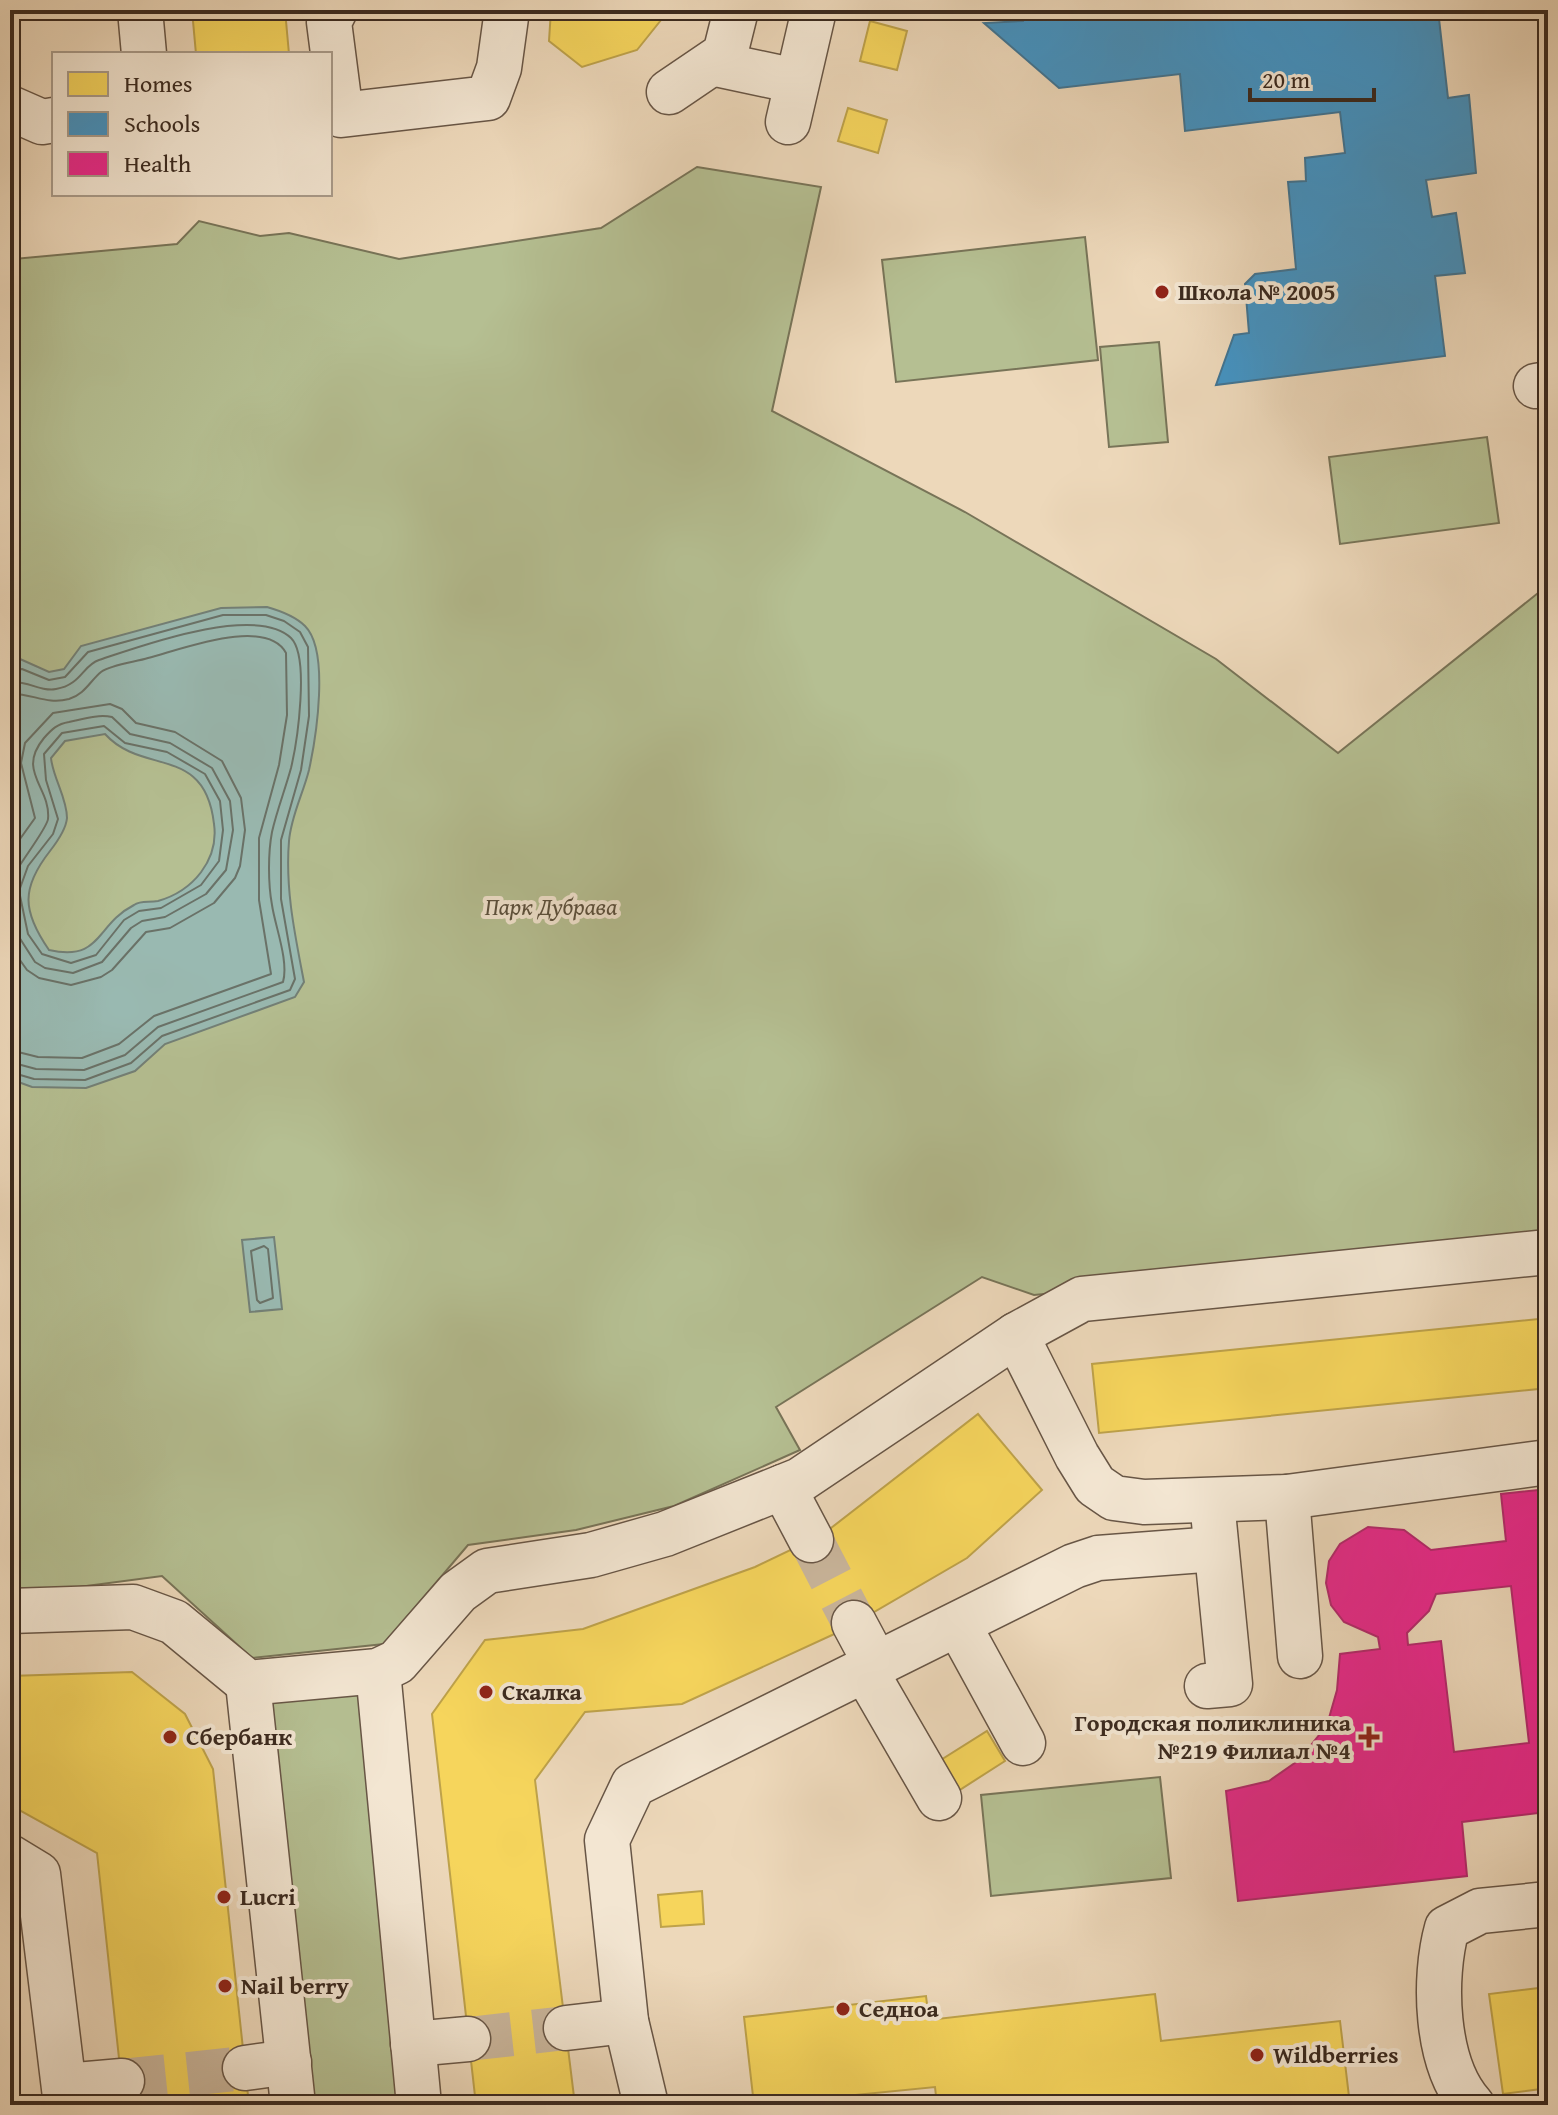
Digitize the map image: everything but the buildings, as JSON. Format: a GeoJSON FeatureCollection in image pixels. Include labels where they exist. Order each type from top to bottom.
{"type":"FeatureCollection","features":[{"type":"Feature","properties":{"kind":"lane"},"geometry":{"type":"LineString","coordinates":[[140,10],[144,52]]}},
{"type":"Feature","properties":{"kind":"lane"},"geometry":{"type":"LineString","coordinates":[[335,10],[329,22],[341,115],[488,98],[499,68],[507,10]]}},
{"type":"Feature","properties":{"kind":"lane"},"geometry":{"type":"LineString","coordinates":[[669,92],[684,79],[716,64],[725,54],[736,10]]}},
{"type":"Feature","properties":{"kind":"lane"},"geometry":{"type":"LineString","coordinates":[[716,64],[792,101],[814,10]]}},
{"type":"Feature","properties":{"kind":"lane"},"geometry":{"type":"LineString","coordinates":[[10,108],[42,122],[52,120]]}},
{"type":"Feature","properties":{"kind":"lane"},"geometry":{"type":"LineString","coordinates":[[248,1683],[378,1671],[397,1662],[458,1592],[487,1571],[606,1551],[665,1534],[800,1480],[1016,1335],[1082,1299],[1548,1252]]}},
{"type":"Feature","properties":{"kind":"lane"},"geometry":{"type":"LineString","coordinates":[[1016,1335],[1095,1485],[1114,1498],[1144,1502],[1287,1497],[1548,1462]]}},
{"type":"Feature","properties":{"kind":"lane"},"geometry":{"type":"LineString","coordinates":[[783,1487],[811,1540]]}},
{"type":"Feature","properties":{"kind":"lane"},"geometry":{"type":"LineString","coordinates":[[1287,1497],[1300,1656]]}},
{"type":"Feature","properties":{"kind":"lane"},"geometry":{"type":"LineString","coordinates":[[1207,1686],[1230,1684],[1212,1499]]}},
{"type":"Feature","properties":{"kind":"lane"},"geometry":{"type":"LineString","coordinates":[[646,2105],[626,2021],[607,1840],[633,1785],[1098,1558],[1216,1549]]}},
{"type":"Feature","properties":{"kind":"lane"},"geometry":{"type":"LineString","coordinates":[[10,1611],[133,1607],[174,1622],[248,1683],[293,2105]]}},
{"type":"Feature","properties":{"kind":"lane"},"geometry":{"type":"LineString","coordinates":[[854,1623],[872,1669],[939,1798]]}},
{"type":"Feature","properties":{"kind":"lane"},"geometry":{"type":"LineString","coordinates":[[959,1626],[1023,1743]]}},
{"type":"Feature","properties":{"kind":"lane"},"geometry":{"type":"LineString","coordinates":[[378,1671],[419,2105]]}},
{"type":"Feature","properties":{"kind":"lane"},"geometry":{"type":"LineString","coordinates":[[10,1857],[38,1874],[66,2096],[122,2081]]}},
{"type":"Feature","properties":{"kind":"lane"},"geometry":{"type":"LineString","coordinates":[[1472,2105],[1446,2060],[1438,1961],[1447,1928],[1480,1911],[1548,1904]]}},
{"type":"Feature","properties":{"kind":"lane"},"geometry":{"type":"LineString","coordinates":[[566,2028],[626,2021]]}},
{"type":"Feature","properties":{"kind":"lane"},"geometry":{"type":"LineString","coordinates":[[413,2044],[468,2039]]}},
{"type":"Feature","properties":{"kind":"lane"},"geometry":{"type":"LineString","coordinates":[[245,2068],[289,2062]]}},
{"type":"Feature","properties":{"kind":"green space","name":"Парк Дубрава"},"geometry":{"type":"Polygon","coordinates":[[[697,167],[821,187],[772,411],[965,512],[1216,659],[1338,753],[1548,585],[1548,1244],[1034,1295],[982,1277],[776,1407],[800,1450],[674,1506],[576,1530],[468,1545],[384,1644],[252,1658],[162,1576],[56,1590],[10,1588],[10,254],[14,259],[177,244],[199,221],[260,236],[289,233],[399,259],[601,228],[697,167]]]}},
{"type":"Feature","properties":{"kind":"green space"},"geometry":{"type":"Polygon","coordinates":[[[1085,237],[1098,360],[896,382],[882,260],[1085,237]]]}},
{"type":"Feature","properties":{"kind":"green space"},"geometry":{"type":"Polygon","coordinates":[[[1159,342],[1168,442],[1109,447],[1100,347],[1159,342]]]}},
{"type":"Feature","properties":{"kind":"green space"},"geometry":{"type":"Polygon","coordinates":[[[1487,437],[1499,523],[1340,544],[1329,457],[1487,437]]]}},
{"type":"Feature","properties":{"kind":"green space"},"geometry":{"type":"Polygon","coordinates":[[[353,1684],[368,1698],[408,2105],[305,2105],[265,1718],[274,1692],[353,1684]]]}},
{"type":"Feature","properties":{"kind":"green space"},"geometry":{"type":"Polygon","coordinates":[[[1160,1777],[1171,1878],[991,1896],[981,1795],[1160,1777]]]}},
{"type":"Feature","properties":{"kind":"water"},"geometry":{"type":"Polygon","coordinates":[[[267,607],[288,614],[305,626],[313,638],[317,655],[319,695],[315,738],[309,770],[292,823],[288,859],[292,912],[304,982],[295,997],[165,1044],[135,1071],[86,1088],[32,1087],[10,1079],[10,666],[20,659],[49,672],[64,669],[81,646],[221,608],[267,607]],[[105,734],[65,741],[51,758],[67,818],[61,836],[34,877],[28,900],[34,923],[49,950],[79,951],[89,946],[121,913],[134,905],[158,901],[182,890],[208,862],[214,824],[208,799],[199,782],[186,771],[120,747],[105,734]]]}},
{"type":"Feature","properties":{"kind":"water"},"geometry":{"type":"Polygon","coordinates":[[[274,1237],[282,1309],[250,1312],[242,1240],[274,1237]]]}},
{"type":"Feature","properties":{"kind":"tunnel"},"geometry":{"type":"LineString","coordinates":[[811,1540],[854,1623]]}},
{"type":"Feature","properties":{"kind":"tunnel"},"geometry":{"type":"LineString","coordinates":[[468,2039],[566,2028]]}},
{"type":"Feature","properties":{"kind":"tunnel"},"geometry":{"type":"LineString","coordinates":[[122,2081],[245,2068]]}},
{"type":"Feature","properties":{"kind":"place","name":"Школа № 2005"},"geometry":{"type":"Point","coordinates":[1162,292]}},
{"type":"Feature","properties":{"kind":"place","name":"Скалка"},"geometry":{"type":"Point","coordinates":[486,1692]}},
{"type":"Feature","properties":{"kind":"place","name":"Сбербанк"},"geometry":{"type":"Point","coordinates":[170,1737]}},
{"type":"Feature","properties":{"kind":"place","name":"Городская поликлиника №219 Филиал №4"},"geometry":{"type":"Point","coordinates":[1369,1737]}},
{"type":"Feature","properties":{"kind":"place","name":"Lucri"},"geometry":{"type":"Point","coordinates":[224,1897]}},
{"type":"Feature","properties":{"kind":"place","name":"Nail berry"},"geometry":{"type":"Point","coordinates":[225,1986]}},
{"type":"Feature","properties":{"kind":"place","name":"Седноа"},"geometry":{"type":"Point","coordinates":[843,2009]}},
{"type":"Feature","properties":{"kind":"place","name":"Wildberries"},"geometry":{"type":"Point","coordinates":[1257,2055]}}]}
